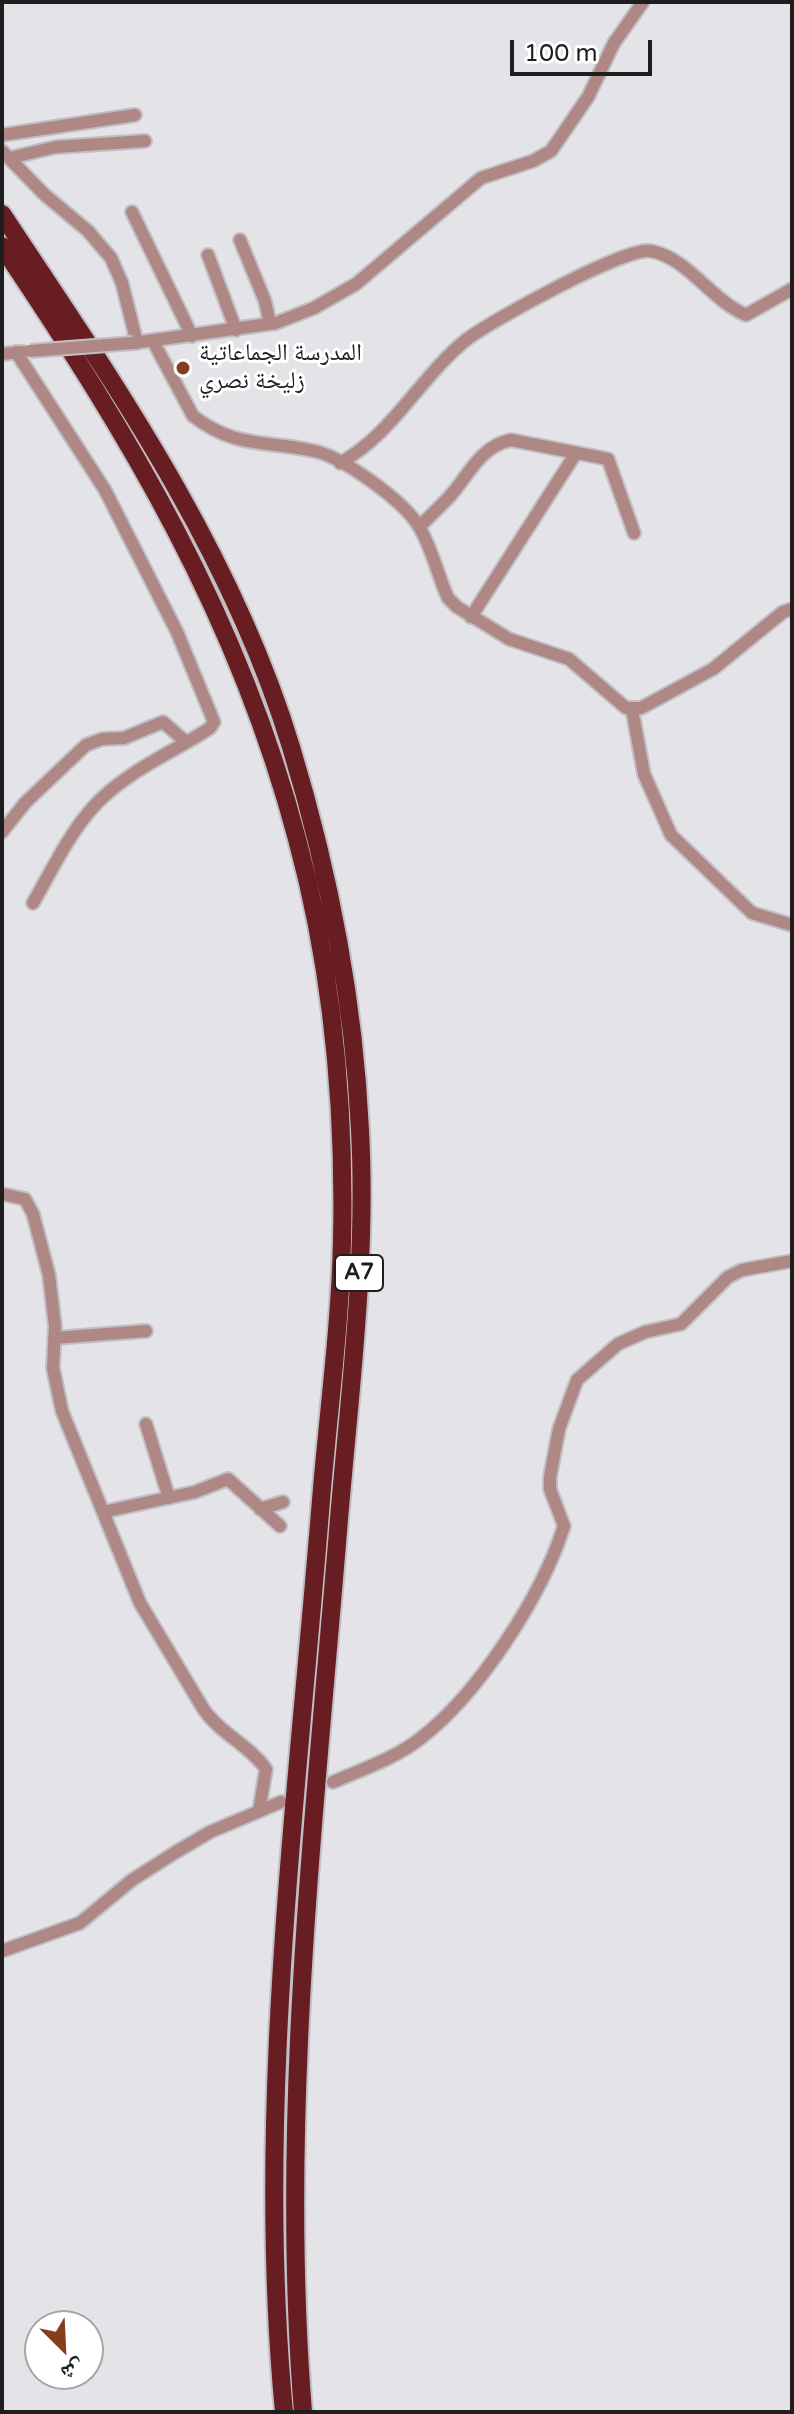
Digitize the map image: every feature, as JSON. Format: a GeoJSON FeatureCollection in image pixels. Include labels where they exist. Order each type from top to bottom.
{"type":"FeatureCollection","features":[{"type":"Feature","properties":{"kind":"highway","name":"A7"},"geometry":{"type":"LineString","coordinates":[[2,214],[154,449],[233,599],[289,741],[309,814],[339,957],[351,1039],[360,1126],[359,1288],[297,2043],[293,2245],[303,2412]]}},
{"type":"Feature","properties":{"kind":"highway","name":"A7"},"geometry":{"type":"LineString","coordinates":[[2,246],[149,476],[190,554],[243,671],[299,842],[333,1049],[341,1138],[342,1241],[337,1331],[276,2063],[273,2229],[276,2333],[284,2412]]}},
{"type":"Feature","properties":{"kind":"street"},"geometry":{"type":"LineString","coordinates":[[2,354],[135,343],[236,330],[270,324],[314,308],[356,284],[481,178],[533,161],[551,151],[588,97],[614,43],[643,2]]}},
{"type":"Feature","properties":{"kind":"street"},"geometry":{"type":"LineString","coordinates":[[2,135],[135,115]]}},
{"type":"Feature","properties":{"kind":"street"},"geometry":{"type":"LineString","coordinates":[[6,155],[56,147],[145,141]]}},
{"type":"Feature","properties":{"kind":"street"},"geometry":{"type":"LineString","coordinates":[[6,155],[45,195],[88,231],[111,258],[122,283],[135,343]]}},
{"type":"Feature","properties":{"kind":"street"},"geometry":{"type":"LineString","coordinates":[[132,212],[192,336]]}},
{"type":"Feature","properties":{"kind":"street"},"geometry":{"type":"LineString","coordinates":[[240,240],[265,301],[270,324]]}},
{"type":"Feature","properties":{"kind":"street"},"geometry":{"type":"LineString","coordinates":[[340,463],[353,456],[408,404],[467,339],[613,261],[640,251],[659,254],[746,315],[792,289]]}},
{"type":"Feature","properties":{"kind":"street"},"geometry":{"type":"LineString","coordinates":[[208,255],[236,330]]}},
{"type":"Feature","properties":{"kind":"street"},"geometry":{"type":"LineString","coordinates":[[153,341],[193,416],[202,423],[237,441],[316,451],[380,488],[419,527],[448,598],[471,617],[509,639],[569,659],[632,709],[644,774],[671,835],[752,913],[792,925]]}},
{"type":"Feature","properties":{"kind":"street"},"geometry":{"type":"LineString","coordinates":[[16,352],[63,419],[105,490],[211,710],[213,725],[136,772],[98,802],[77,829],[33,903]]}},
{"type":"Feature","properties":{"kind":"street"},"geometry":{"type":"LineString","coordinates":[[419,527],[453,493],[478,459],[496,444],[511,440],[602,456],[610,461],[634,533]]}},
{"type":"Feature","properties":{"kind":"street"},"geometry":{"type":"LineString","coordinates":[[471,617],[576,453]]}},
{"type":"Feature","properties":{"kind":"street"},"geometry":{"type":"LineString","coordinates":[[632,709],[713,669],[783,612],[792,609]]}},
{"type":"Feature","properties":{"kind":"street"},"geometry":{"type":"LineString","coordinates":[[2,832],[39,788],[90,742],[124,738],[163,722],[186,742]]}},
{"type":"Feature","properties":{"kind":"street"},"geometry":{"type":"LineString","coordinates":[[2,1194],[25,1199],[33,1214],[49,1275],[55,1389],[140,1603],[213,1722],[249,1750],[266,1769],[259,1811]]}},
{"type":"Feature","properties":{"kind":"street"},"geometry":{"type":"LineString","coordinates":[[333,1782],[377,1763],[419,1739],[455,1708],[490,1664],[534,1591],[564,1526],[550,1489],[550,1477],[559,1429],[577,1380],[618,1344],[645,1332],[681,1324],[728,1277],[742,1270],[792,1261]]}},
{"type":"Feature","properties":{"kind":"street"},"geometry":{"type":"LineString","coordinates":[[54,1338],[146,1331]]}},
{"type":"Feature","properties":{"kind":"street"},"geometry":{"type":"LineString","coordinates":[[146,1424],[169,1498]]}},
{"type":"Feature","properties":{"kind":"street"},"geometry":{"type":"LineString","coordinates":[[103,1512],[169,1498],[228,1479],[280,1526]]}},
{"type":"Feature","properties":{"kind":"street"},"geometry":{"type":"LineString","coordinates":[[260,1509],[283,1502]]}},
{"type":"Feature","properties":{"kind":"street"},"geometry":{"type":"LineString","coordinates":[[2,1951],[80,1923],[132,1880],[176,1852],[281,1802]]}},
{"type":"Feature","properties":{"kind":"place","name":"المدرسة الجماعاتية زليخة نصري"},"geometry":{"type":"Point","coordinates":[183,368]}}]}
